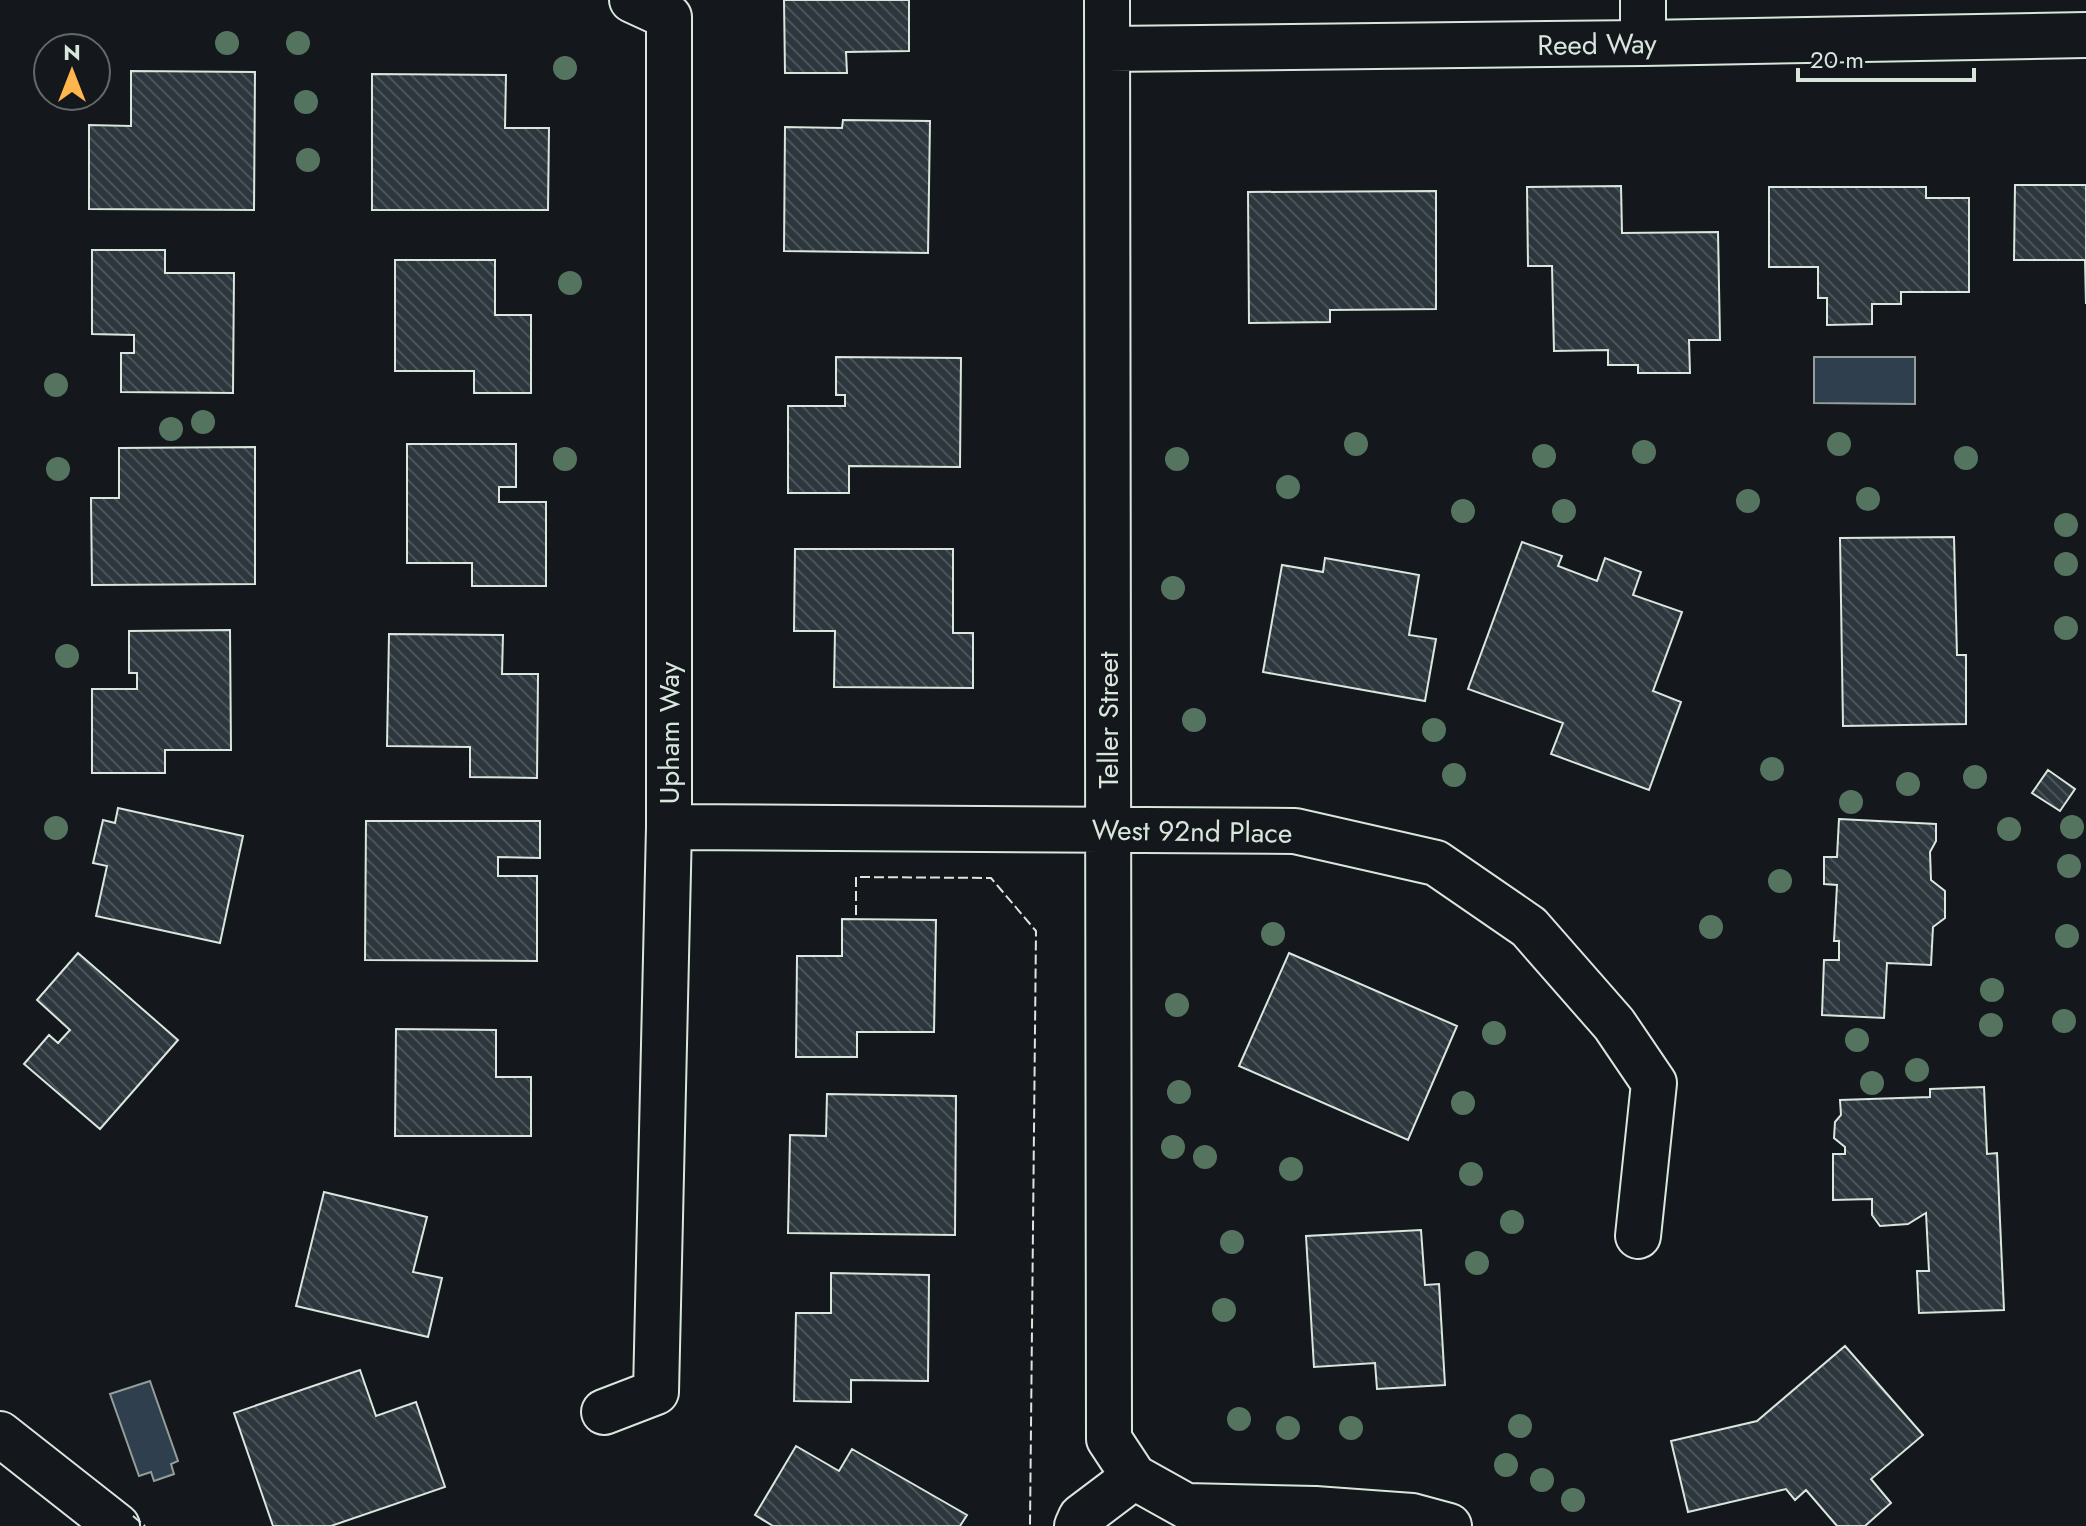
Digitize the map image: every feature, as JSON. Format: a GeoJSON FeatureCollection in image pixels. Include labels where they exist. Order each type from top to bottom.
{"type":"FeatureCollection","features":[{"type":"Feature","properties":{"kind":"street","name":"Teller Street"},"geometry":{"type":"LineString","coordinates":[[1107,0],[1109,1439],[1134,1477]]}},
{"type":"Feature","properties":{"kind":"street"},"geometry":{"type":"LineString","coordinates":[[1643,0],[1643,43]]}},
{"type":"Feature","properties":{"kind":"street","name":"Upham Way"},"geometry":{"type":"LineString","coordinates":[[604,1412],[656,1392],[669,827],[650,8]]}},
{"type":"Feature","properties":{"kind":"street","name":"Reed Way"},"geometry":{"type":"LineString","coordinates":[[1107,49],[2086,35]]}},
{"type":"Feature","properties":{"kind":"street","name":"West 92nd Place"},"geometry":{"type":"LineString","coordinates":[[669,827],[1295,831],[1436,863],[1529,927],[1614,1024],[1654,1083],[1638,1236]]}},
{"type":"Feature","properties":{"kind":"street"},"geometry":{"type":"LineString","coordinates":[[0,1434],[117,1526]]}},
{"type":"Feature","properties":{"kind":"street"},"geometry":{"type":"LineString","coordinates":[[1077,1526],[1081,1517],[1134,1477],[1186,1506],[1315,1509],[1412,1516],[1449,1526]]}},
{"type":"Feature","properties":{"kind":"water"},"geometry":{"type":"Polygon","coordinates":[[[1814,357],[1915,357],[1915,404],[1814,403],[1814,357]]]}},
{"type":"Feature","properties":{"kind":"water"},"geometry":{"type":"Polygon","coordinates":[[[150,1381],[178,1461],[171,1464],[174,1474],[154,1481],[151,1472],[139,1476],[110,1394],[150,1381]]]}},
{"type":"Feature","properties":{"kind":"building"},"geometry":{"type":"Polygon","coordinates":[[[784,0],[909,0],[909,51],[846,52],[847,73],[785,73],[784,0]]]}},
{"type":"Feature","properties":{"kind":"building"},"geometry":{"type":"Polygon","coordinates":[[[131,71],[255,72],[254,210],[89,209],[89,125],[131,126],[131,71]]]}},
{"type":"Feature","properties":{"kind":"building"},"geometry":{"type":"Polygon","coordinates":[[[372,74],[506,75],[505,128],[549,128],[548,210],[372,210],[372,74]]]}},
{"type":"Feature","properties":{"kind":"building"},"geometry":{"type":"Polygon","coordinates":[[[843,120],[930,121],[928,253],[784,251],[785,127],[842,128],[843,120]]]}},
{"type":"Feature","properties":{"kind":"building"},"geometry":{"type":"Polygon","coordinates":[[[2015,185],[2086,185],[2086,304],[2085,260],[2014,260],[2015,185]]]}},
{"type":"Feature","properties":{"kind":"building"},"geometry":{"type":"Polygon","coordinates":[[[1621,186],[1622,233],[1718,232],[1720,340],[1689,340],[1690,373],[1638,373],[1638,365],[1608,365],[1608,350],[1554,351],[1552,266],[1528,266],[1527,187],[1621,186]]]}},
{"type":"Feature","properties":{"kind":"building"},"geometry":{"type":"Polygon","coordinates":[[[1769,187],[1926,187],[1926,198],[1969,198],[1969,292],[1901,292],[1901,304],[1872,304],[1872,324],[1827,325],[1827,298],[1818,298],[1818,267],[1769,267],[1769,187]]]}},
{"type":"Feature","properties":{"kind":"building"},"geometry":{"type":"Polygon","coordinates":[[[1436,191],[1436,309],[1330,310],[1330,322],[1249,323],[1248,192],[1436,191]]]}},
{"type":"Feature","properties":{"kind":"building"},"geometry":{"type":"Polygon","coordinates":[[[92,250],[165,250],[165,273],[234,273],[233,393],[121,392],[121,353],[134,353],[134,335],[92,334],[92,250]]]}},
{"type":"Feature","properties":{"kind":"building"},"geometry":{"type":"Polygon","coordinates":[[[395,260],[495,260],[495,315],[531,315],[531,393],[474,393],[474,371],[395,371],[395,260]]]}},
{"type":"Feature","properties":{"kind":"building"},"geometry":{"type":"Polygon","coordinates":[[[836,357],[961,358],[960,467],[849,466],[849,493],[788,493],[788,406],[845,406],[845,395],[836,395],[836,357]]]}},
{"type":"Feature","properties":{"kind":"building"},"geometry":{"type":"Polygon","coordinates":[[[407,444],[516,444],[516,487],[499,487],[499,502],[546,502],[546,586],[472,586],[472,563],[407,563],[407,444]]]}},
{"type":"Feature","properties":{"kind":"building"},"geometry":{"type":"Polygon","coordinates":[[[255,447],[255,584],[92,585],[91,498],[119,498],[119,448],[255,447]]]}},
{"type":"Feature","properties":{"kind":"building"},"geometry":{"type":"Polygon","coordinates":[[[1954,537],[1957,655],[1966,655],[1966,724],[1843,726],[1840,538],[1954,537]]]}},
{"type":"Feature","properties":{"kind":"building"},"geometry":{"type":"Polygon","coordinates":[[[1522,542],[1562,556],[1558,566],[1597,581],[1605,558],[1641,572],[1633,595],[1682,612],[1653,691],[1681,702],[1649,790],[1551,754],[1563,723],[1468,689],[1522,542]]]}},
{"type":"Feature","properties":{"kind":"building"},"geometry":{"type":"Polygon","coordinates":[[[795,549],[953,549],[953,633],[973,633],[973,688],[834,687],[835,631],[794,631],[795,549]]]}},
{"type":"Feature","properties":{"kind":"building"},"geometry":{"type":"Polygon","coordinates":[[[1325,558],[1419,575],[1409,635],[1436,639],[1425,701],[1263,672],[1282,565],[1323,572],[1325,558]]]}},
{"type":"Feature","properties":{"kind":"building"},"geometry":{"type":"Polygon","coordinates":[[[230,630],[231,750],[165,750],[165,773],[92,773],[92,689],[137,689],[137,673],[129,673],[129,631],[230,630]]]}},
{"type":"Feature","properties":{"kind":"building"},"geometry":{"type":"Polygon","coordinates":[[[389,634],[503,635],[502,674],[538,674],[537,778],[470,777],[470,747],[387,746],[389,634]]]}},
{"type":"Feature","properties":{"kind":"building"},"geometry":{"type":"Polygon","coordinates":[[[2048,770],[2075,789],[2060,811],[2032,793],[2048,770]]]}},
{"type":"Feature","properties":{"kind":"building"},"geometry":{"type":"Polygon","coordinates":[[[118,808],[243,836],[220,943],[96,916],[107,866],[93,863],[103,820],[115,823],[118,808]]]}},
{"type":"Feature","properties":{"kind":"building"},"geometry":{"type":"Polygon","coordinates":[[[1839,819],[1936,824],[1936,841],[1930,852],[1931,880],[1945,891],[1945,918],[1933,927],[1931,965],[1887,963],[1884,1018],[1822,1015],[1824,960],[1839,960],[1839,941],[1834,941],[1837,885],[1824,884],[1824,857],[1837,857],[1839,819]]]}},
{"type":"Feature","properties":{"kind":"building"},"geometry":{"type":"Polygon","coordinates":[[[366,821],[540,821],[540,858],[498,857],[498,876],[537,876],[537,961],[365,960],[366,821]]]}},
{"type":"Feature","properties":{"kind":"building"},"geometry":{"type":"Polygon","coordinates":[[[842,919],[936,920],[934,1032],[857,1032],[857,1057],[796,1057],[797,956],[842,956],[842,919]]]}},
{"type":"Feature","properties":{"kind":"building"},"geometry":{"type":"Polygon","coordinates":[[[78,953],[178,1040],[100,1129],[24,1064],[49,1035],[58,1043],[70,1030],[37,1000],[78,953]]]}},
{"type":"Feature","properties":{"kind":"building"},"geometry":{"type":"Polygon","coordinates":[[[1289,953],[1457,1026],[1408,1140],[1239,1066],[1289,953]]]}},
{"type":"Feature","properties":{"kind":"building"},"geometry":{"type":"Polygon","coordinates":[[[396,1029],[496,1030],[496,1077],[531,1077],[531,1136],[395,1136],[396,1029]]]}},
{"type":"Feature","properties":{"kind":"building"},"geometry":{"type":"Polygon","coordinates":[[[1984,1087],[1987,1154],[1997,1153],[2004,1310],[1919,1313],[1917,1271],[1929,1271],[1926,1213],[1908,1224],[1880,1226],[1872,1215],[1872,1199],[1833,1200],[1833,1154],[1845,1154],[1845,1147],[1834,1138],[1835,1122],[1841,1115],[1840,1100],[1930,1097],[1930,1089],[1984,1087]]]}},
{"type":"Feature","properties":{"kind":"building"},"geometry":{"type":"Polygon","coordinates":[[[827,1094],[956,1096],[955,1235],[788,1233],[790,1135],[826,1136],[827,1094]]]}},
{"type":"Feature","properties":{"kind":"building"},"geometry":{"type":"Polygon","coordinates":[[[324,1192],[427,1217],[413,1272],[442,1278],[428,1337],[296,1306],[324,1192]]]}},
{"type":"Feature","properties":{"kind":"building"},"geometry":{"type":"Polygon","coordinates":[[[1421,1230],[1425,1285],[1439,1284],[1445,1385],[1377,1389],[1375,1363],[1314,1367],[1306,1236],[1421,1230]]]}},
{"type":"Feature","properties":{"kind":"building"},"geometry":{"type":"Polygon","coordinates":[[[831,1273],[929,1275],[928,1381],[851,1380],[851,1402],[794,1401],[796,1313],[831,1313],[831,1273]]]}},
{"type":"Feature","properties":{"kind":"building"},"geometry":{"type":"Polygon","coordinates":[[[1845,1346],[1923,1435],[1871,1479],[1891,1503],[1865,1526],[1837,1526],[1806,1490],[1795,1500],[1786,1489],[1688,1512],[1671,1441],[1757,1421],[1845,1346]]]}},
{"type":"Feature","properties":{"kind":"building"},"geometry":{"type":"Polygon","coordinates":[[[360,1370],[376,1416],[416,1402],[445,1487],[331,1526],[273,1526],[234,1413],[360,1370]]]}},
{"type":"Feature","properties":{"kind":"building"},"geometry":{"type":"Polygon","coordinates":[[[796,1446],[839,1471],[852,1449],[967,1515],[960,1526],[773,1526],[755,1515],[796,1446]]]}},
{"type":"Feature","properties":{"kind":"fence"},"geometry":{"type":"LineString","coordinates":[[856,915],[856,877],[991,878],[1036,931],[1030,1526]]}},
{"type":"Feature","properties":{"kind":"fence"},"geometry":{"type":"LineString","coordinates":[[133,1516],[145,1526]]}}]}
